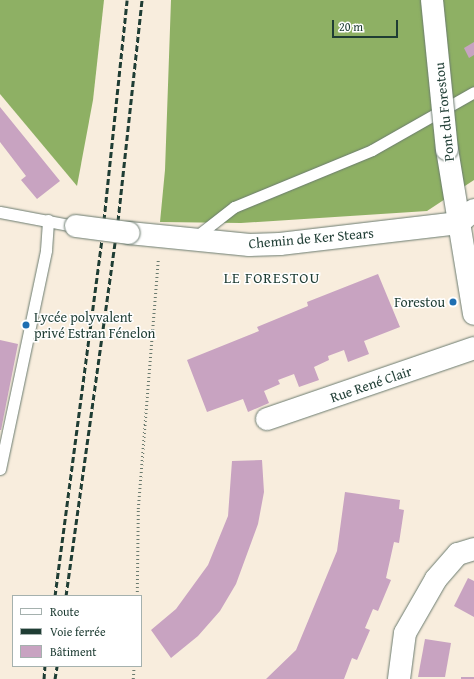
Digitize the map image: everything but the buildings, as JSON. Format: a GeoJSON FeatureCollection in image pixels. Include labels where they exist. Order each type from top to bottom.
{"type":"FeatureCollection","features":[{"type":"Feature","properties":{"kind":"street","name":"Pont du Forestou"},"geometry":{"type":"LineString","coordinates":[[432,0],[447,149],[466,216],[474,314]]}},
{"type":"Feature","properties":{"kind":"street","name":"Chemin de Ker Stears"},"geometry":{"type":"LineString","coordinates":[[73,226],[249,245],[280,244],[466,216]]}},
{"type":"Feature","properties":{"kind":"street","name":"Rue René Clair"},"geometry":{"type":"LineString","coordinates":[[267,420],[474,348]]}},
{"type":"Feature","properties":{"kind":"street"},"geometry":{"type":"LineString","coordinates":[[399,679],[404,634],[436,579],[458,554],[474,549]]}},
{"type":"Feature","properties":{"kind":"lane"},"geometry":{"type":"LineString","coordinates":[[192,239],[234,207],[372,150],[474,92]]}},
{"type":"Feature","properties":{"kind":"lane"},"geometry":{"type":"LineString","coordinates":[[0,212],[73,226]]}},
{"type":"Feature","properties":{"kind":"lane"},"geometry":{"type":"LineString","coordinates":[[0,469],[46,250],[48,220]]}},
{"type":"Feature","properties":{"kind":"path"},"geometry":{"type":"LineString","coordinates":[[137,595],[138,509],[160,236]]}},
{"type":"Feature","properties":{"kind":"path"},"geometry":{"type":"LineString","coordinates":[[133,679],[134,667]]}},
{"type":"Feature","properties":{"kind":"green space"},"geometry":{"type":"Polygon","coordinates":[[[0,0],[104,0],[93,100],[77,186],[0,94],[0,0]]]}},
{"type":"Feature","properties":{"kind":"green space"},"geometry":{"type":"Polygon","coordinates":[[[171,0],[474,0],[474,180],[427,211],[241,223],[160,222],[165,170],[171,0]]]}},
{"type":"Feature","properties":{"kind":"railway"},"geometry":{"type":"LineString","coordinates":[[104,220],[127,0]]}},
{"type":"Feature","properties":{"kind":"railway"},"geometry":{"type":"LineString","coordinates":[[118,221],[142,0]]}},
{"type":"Feature","properties":{"kind":"railway"},"geometry":{"type":"LineString","coordinates":[[55,595],[102,240]]}},
{"type":"Feature","properties":{"kind":"railway"},"geometry":{"type":"LineString","coordinates":[[66,595],[115,242]]}},
{"type":"Feature","properties":{"kind":"railway"},"geometry":{"type":"LineString","coordinates":[[44,679],[45,667]]}},
{"type":"Feature","properties":{"kind":"railway"},"geometry":{"type":"LineString","coordinates":[[55,679],[57,667]]}},
{"type":"Feature","properties":{"kind":"place","name":"Forestou"},"geometry":{"type":"Point","coordinates":[453,302]}},
{"type":"Feature","properties":{"kind":"place","name":"Lycée polyvalent privé Estran Fénelon"},"geometry":{"type":"Point","coordinates":[26,325]}},
{"type":"Feature","properties":{"kind":"district","name":"LE FORESTOU"},"geometry":{"type":"Point","coordinates":[272,278]}}]}
